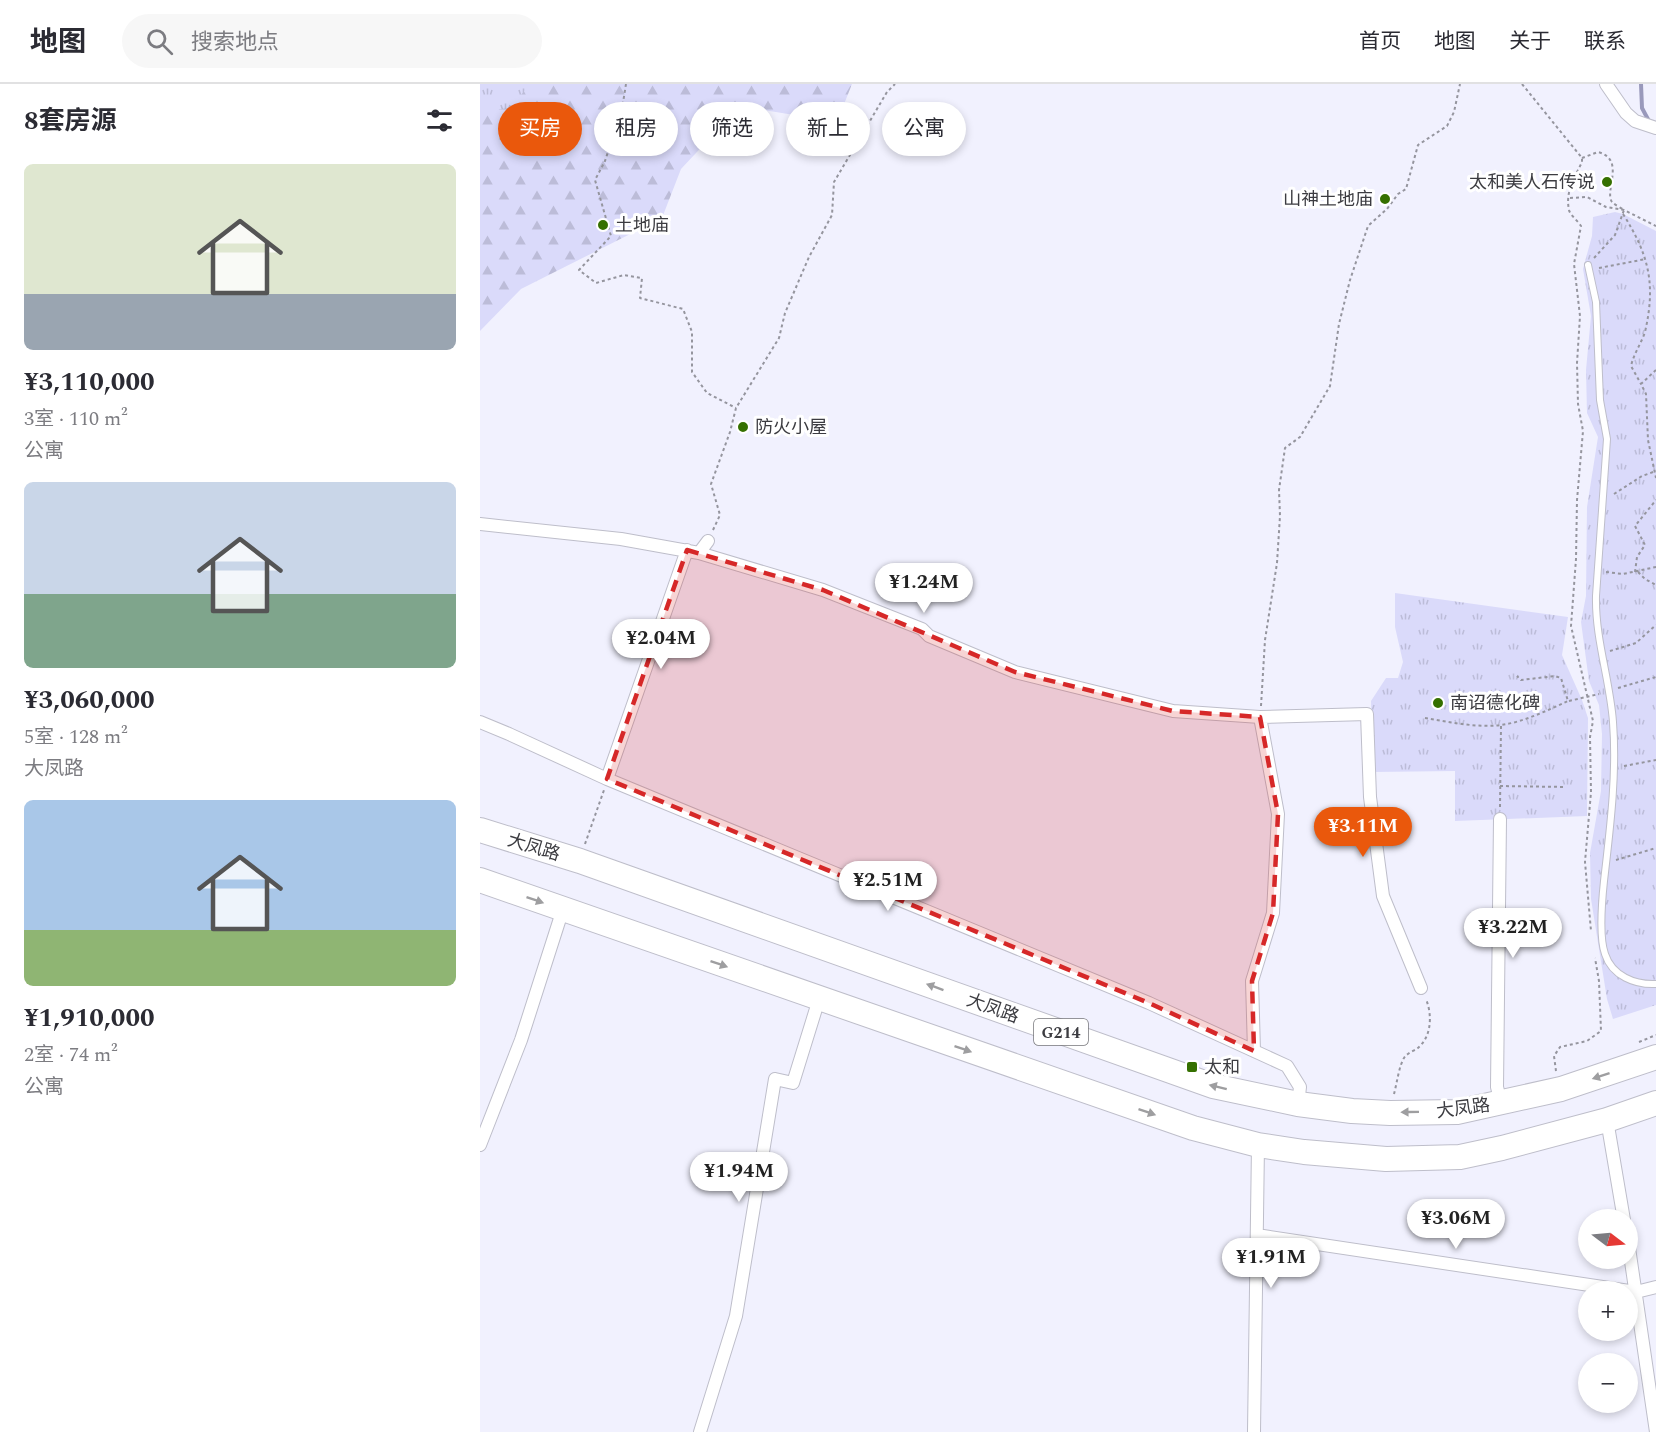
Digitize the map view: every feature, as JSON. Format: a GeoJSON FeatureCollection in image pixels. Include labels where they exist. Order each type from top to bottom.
{"type":"FeatureCollection","features":[{"type":"Feature","properties":{"kind":"highway","name":"大凤路"},"geometry":{"type":"LineString","coordinates":[[480,830],[580,861],[1213,1086],[1298,1104],[1390,1113],[1457,1112],[1561,1089],[1656,1057]]}},
{"type":"Feature","properties":{"kind":"highway","name":"G214"},"geometry":{"type":"LineString","coordinates":[[480,880],[1193,1128],[1258,1145],[1386,1160],[1460,1157],[1607,1120],[1656,1103]]}},
{"type":"Feature","properties":{"kind":"street"},"geometry":{"type":"LineString","coordinates":[[1606,84],[1626,114],[1635,121],[1656,128]]}},
{"type":"Feature","properties":{"kind":"street"},"geometry":{"type":"LineString","coordinates":[[480,524],[621,539],[693,551],[824,590],[922,629],[929,636],[1016,672],[1173,711],[1260,717],[1367,714],[1370,797],[1383,896],[1421,988]]}},
{"type":"Feature","properties":{"kind":"street"},"geometry":{"type":"LineString","coordinates":[[607,780],[693,551],[708,541]]}},
{"type":"Feature","properties":{"kind":"street"},"geometry":{"type":"LineString","coordinates":[[1254,1051],[1252,981],[1274,913],[1278,814],[1260,717]]}},
{"type":"Feature","properties":{"kind":"street"},"geometry":{"type":"LineString","coordinates":[[480,722],[607,780],[1149,1003],[1287,1066],[1300,1087],[1298,1104]]}},
{"type":"Feature","properties":{"kind":"street"},"geometry":{"type":"LineString","coordinates":[[1500,819],[1497,1087],[1501,1103]]}},
{"type":"Feature","properties":{"kind":"street"},"geometry":{"type":"LineString","coordinates":[[480,1145],[521,1040],[563,909]]}},
{"type":"Feature","properties":{"kind":"street"},"geometry":{"type":"LineString","coordinates":[[700,1432],[736,1316],[775,1079],[794,1083],[819,999]]}},
{"type":"Feature","properties":{"kind":"street"},"geometry":{"type":"LineString","coordinates":[[1607,1120],[1622,1209]]}},
{"type":"Feature","properties":{"kind":"street"},"geometry":{"type":"LineString","coordinates":[[1254,1432],[1258,1145]]}},
{"type":"Feature","properties":{"kind":"street"},"geometry":{"type":"LineString","coordinates":[[1257,1235],[1578,1283]]}},
{"type":"Feature","properties":{"kind":"street"},"geometry":{"type":"LineString","coordinates":[[1638,1292],[1656,1287]]}},
{"type":"Feature","properties":{"kind":"street"},"geometry":{"type":"LineString","coordinates":[[1638,1306],[1656,1432]]}},
{"type":"Feature","properties":{"kind":"lane"},"geometry":{"type":"LineString","coordinates":[[1589,269],[1596,302],[1600,400],[1607,439],[1596,620],[1613,721],[1614,767],[1602,916],[1605,955],[1612,968],[1624,977],[1636,982],[1656,984]]}},
{"type":"Feature","properties":{"kind":"path"},"geometry":{"type":"LineString","coordinates":[[627,84],[622,109],[605,161],[595,180],[611,236],[579,270],[596,284],[624,275],[642,279],[640,298],[683,309],[692,332],[692,372],[706,393],[736,408]]}},
{"type":"Feature","properties":{"kind":"path"},"geometry":{"type":"LineString","coordinates":[[708,541],[720,515],[711,484],[736,408],[779,338],[785,313],[809,257],[832,215],[834,182],[887,92],[895,84]]}},
{"type":"Feature","properties":{"kind":"path"},"geometry":{"type":"LineString","coordinates":[[1260,717],[1265,640],[1277,563],[1279,490],[1285,448],[1300,437],[1330,386],[1342,313],[1368,226],[1387,209],[1398,194],[1406,189],[1418,145],[1447,126],[1454,112],[1460,84]]}},
{"type":"Feature","properties":{"kind":"path"},"geometry":{"type":"LineString","coordinates":[[1522,84],[1582,158]]}},
{"type":"Feature","properties":{"kind":"path"},"geometry":{"type":"LineString","coordinates":[[1582,158],[1598,152],[1607,157],[1612,165],[1612,202],[1656,226]]}},
{"type":"Feature","properties":{"kind":"path"},"geometry":{"type":"LineString","coordinates":[[1582,158],[1571,182],[1569,211],[1581,226],[1574,264],[1580,316],[1577,363],[1578,404],[1583,431],[1571,626],[1593,721],[1590,736],[1591,792],[1585,862],[1587,911],[1591,933]]}},
{"type":"Feature","properties":{"kind":"path"},"geometry":{"type":"LineString","coordinates":[[1570,198],[1587,197],[1606,207],[1624,210]]}},
{"type":"Feature","properties":{"kind":"path"},"geometry":{"type":"LineString","coordinates":[[1589,269],[1615,234],[1624,210]]}},
{"type":"Feature","properties":{"kind":"path"},"geometry":{"type":"LineString","coordinates":[[1623,214],[1635,233],[1653,280],[1653,296],[1644,334],[1635,351],[1631,366],[1646,394],[1647,440],[1656,478]]}},
{"type":"Feature","properties":{"kind":"path"},"geometry":{"type":"LineString","coordinates":[[1589,269],[1646,259]]}},
{"type":"Feature","properties":{"kind":"path"},"geometry":{"type":"LineString","coordinates":[[1641,384],[1656,370]]}},
{"type":"Feature","properties":{"kind":"path"},"geometry":{"type":"LineString","coordinates":[[1602,502],[1641,476],[1656,471]]}},
{"type":"Feature","properties":{"kind":"path"},"geometry":{"type":"LineString","coordinates":[[1636,572],[1637,556],[1645,545],[1635,526],[1656,500]]}},
{"type":"Feature","properties":{"kind":"path"},"geometry":{"type":"LineString","coordinates":[[1598,571],[1623,574],[1656,567]]}},
{"type":"Feature","properties":{"kind":"path"},"geometry":{"type":"LineString","coordinates":[[1636,572],[1656,585]]}},
{"type":"Feature","properties":{"kind":"path"},"geometry":{"type":"LineString","coordinates":[[1602,657],[1613,650],[1636,643],[1656,625]]}},
{"type":"Feature","properties":{"kind":"path"},"geometry":{"type":"LineString","coordinates":[[1425,718],[1473,725],[1501,725],[1568,701],[1561,678],[1555,676],[1521,680],[1517,676]]}},
{"type":"Feature","properties":{"kind":"path"},"geometry":{"type":"LineString","coordinates":[[1500,819],[1501,725]]}},
{"type":"Feature","properties":{"kind":"path"},"geometry":{"type":"LineString","coordinates":[[1614,767],[1656,760]]}},
{"type":"Feature","properties":{"kind":"path"},"geometry":{"type":"LineString","coordinates":[[580,861],[607,780]]}},
{"type":"Feature","properties":{"kind":"path"},"geometry":{"type":"LineString","coordinates":[[1500,786],[1566,787]]}},
{"type":"Feature","properties":{"kind":"path"},"geometry":{"type":"LineString","coordinates":[[1606,862],[1656,848]]}},
{"type":"Feature","properties":{"kind":"path"},"geometry":{"type":"LineString","coordinates":[[1561,1089],[1556,1075],[1554,1056],[1560,1047],[1587,1041],[1601,1031],[1599,981],[1594,955]]}},
{"type":"Feature","properties":{"kind":"highlighted area"},"geometry":{"type":"Polygon","coordinates":[[[687,550],[823,590],[1015,672],[1173,711],[1260,717],[1278,814],[1273,913],[1252,981],[1254,1051],[1149,1003],[607,779],[687,550]]]}},
{"type":"Feature","properties":{"kind":"green space"},"geometry":{"type":"Polygon","coordinates":[[[480,84],[852,84],[845,102],[786,102],[786,114],[774,112],[774,102],[690,102],[690,156],[693,156],[681,169],[662,218],[521,289],[480,331],[480,84]]]}},
{"type":"Feature","properties":{"kind":"green space"},"geometry":{"type":"Polygon","coordinates":[[[480,84],[531,84],[514,102],[498,102],[498,110],[480,112],[480,84]]]}},
{"type":"Feature","properties":{"kind":"green space"},"geometry":{"type":"Polygon","coordinates":[[[1615,212],[1656,231],[1656,1005],[1613,1019],[1607,999],[1591,899],[1590,853],[1601,791],[1602,734],[1599,705],[1589,681],[1581,622],[1586,596],[1587,507],[1598,437],[1587,413],[1586,370],[1591,316],[1583,269],[1592,236],[1593,217],[1615,212]]]}},
{"type":"Feature","properties":{"kind":"green space","name":"南诏德化碑"},"geometry":{"type":"Polygon","coordinates":[[[1395,593],[1568,617],[1562,655],[1588,718],[1587,816],[1455,821],[1455,771],[1373,772],[1371,701],[1386,678],[1398,678],[1403,662],[1395,627],[1395,593]]]}},
{"type":"Feature","properties":{"kind":"waterway"},"geometry":{"type":"LineString","coordinates":[[1641,84],[1642,108],[1650,123]]}},
{"type":"Feature","properties":{"kind":"place","name":"太和美人石传说"},"geometry":{"type":"Point","coordinates":[1607,182]}},
{"type":"Feature","properties":{"kind":"place","name":"山神土地庙"},"geometry":{"type":"Point","coordinates":[1385,199]}},
{"type":"Feature","properties":{"kind":"place","name":"土地庙"},"geometry":{"type":"Point","coordinates":[603,225]}},
{"type":"Feature","properties":{"kind":"place","name":"防火小屋"},"geometry":{"type":"Point","coordinates":[743,427]}},
{"type":"Feature","properties":{"kind":"place","name":"南诏德化碑"},"geometry":{"type":"Point","coordinates":[1438,703]}},
{"type":"Feature","properties":{"kind":"place","name":"太和"},"geometry":{"type":"Point","coordinates":[1192,1067]}}]}
